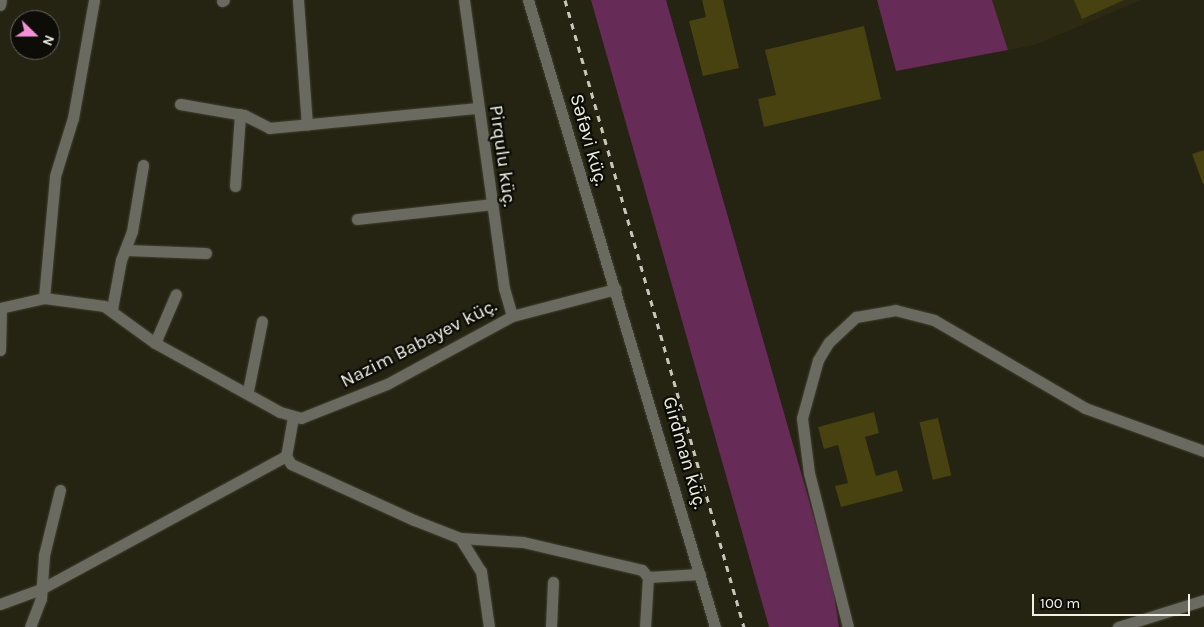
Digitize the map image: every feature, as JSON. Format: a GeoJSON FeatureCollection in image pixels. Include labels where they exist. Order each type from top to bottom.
{"type":"FeatureCollection","features":[{"type":"Feature","properties":{"kind":"street"},"geometry":{"type":"LineString","coordinates":[[44,298],[55,176],[73,118],[94,0]]}},
{"type":"Feature","properties":{"kind":"street"},"geometry":{"type":"LineString","coordinates":[[298,0],[307,125]]}},
{"type":"Feature","properties":{"kind":"street","name":"Pirqulu küç."},"geometry":{"type":"LineString","coordinates":[[464,0],[492,204],[512,316]]}},
{"type":"Feature","properties":{"kind":"street","name":"Səfəvi küç."},"geometry":{"type":"LineString","coordinates":[[528,0],[616,289]]}},
{"type":"Feature","properties":{"kind":"street"},"geometry":{"type":"LineString","coordinates":[[180,104],[240,114],[269,128],[478,108]]}},
{"type":"Feature","properties":{"kind":"street"},"geometry":{"type":"LineString","coordinates":[[234,186],[240,114]]}},
{"type":"Feature","properties":{"kind":"street"},"geometry":{"type":"LineString","coordinates":[[112,309],[143,165]]}},
{"type":"Feature","properties":{"kind":"street"},"geometry":{"type":"LineString","coordinates":[[357,219],[492,204]]}},
{"type":"Feature","properties":{"kind":"street"},"geometry":{"type":"LineString","coordinates":[[125,250],[206,253]]}},
{"type":"Feature","properties":{"kind":"street","name":"Nazim Babayev küç."},"geometry":{"type":"LineString","coordinates":[[293,417],[315,414],[387,384],[512,316],[616,289]]}},
{"type":"Feature","properties":{"kind":"street","name":"Girdman küç."},"geometry":{"type":"LineString","coordinates":[[616,289],[715,627]]}},
{"type":"Feature","properties":{"kind":"street"},"geometry":{"type":"LineString","coordinates":[[155,343],[176,294]]}},
{"type":"Feature","properties":{"kind":"street"},"geometry":{"type":"LineString","coordinates":[[0,350],[0,308],[44,298],[112,309],[155,343],[248,391],[293,417],[286,456],[291,464],[460,538],[523,542],[636,566],[648,577],[700,574]]}},
{"type":"Feature","properties":{"kind":"street"},"geometry":{"type":"LineString","coordinates":[[848,627],[807,466],[802,418],[818,360],[829,342],[856,317],[895,310],[934,320],[1085,408],[1204,451]]}},
{"type":"Feature","properties":{"kind":"street"},"geometry":{"type":"LineString","coordinates":[[248,391],[262,321]]}},
{"type":"Feature","properties":{"kind":"street"},"geometry":{"type":"LineString","coordinates":[[0,604],[41,589],[286,456]]}},
{"type":"Feature","properties":{"kind":"street"},"geometry":{"type":"LineString","coordinates":[[30,627],[41,589],[60,490]]}},
{"type":"Feature","properties":{"kind":"street"},"geometry":{"type":"LineString","coordinates":[[460,538],[481,571],[489,627]]}},
{"type":"Feature","properties":{"kind":"street"},"geometry":{"type":"LineString","coordinates":[[644,627],[648,577]]}},
{"type":"Feature","properties":{"kind":"street"},"geometry":{"type":"LineString","coordinates":[[551,627],[553,582]]}},
{"type":"Feature","properties":{"kind":"street"},"geometry":{"type":"LineString","coordinates":[[1118,627],[1204,600]]}},
{"type":"Feature","properties":{"kind":"shaded area"},"geometry":{"type":"Polygon","coordinates":[[[591,0],[666,0],[832,581],[839,627],[769,627],[591,0]]]}},
{"type":"Feature","properties":{"kind":"shaded area"},"geometry":{"type":"Polygon","coordinates":[[[877,0],[992,0],[1008,50],[896,71],[877,0]]]}},
{"type":"Feature","properties":{"kind":"shaded area"},"geometry":{"type":"Polygon","coordinates":[[[992,0],[1141,0],[1035,45],[1008,50],[992,0]]]}},
{"type":"Feature","properties":{"kind":"building"},"geometry":{"type":"Polygon","coordinates":[[[702,0],[723,0],[739,68],[703,76],[689,21],[706,17],[702,0]]]}},
{"type":"Feature","properties":{"kind":"building"},"geometry":{"type":"Polygon","coordinates":[[[1074,0],[1124,0],[1082,19],[1074,0]]]}},
{"type":"Feature","properties":{"kind":"building"},"geometry":{"type":"Polygon","coordinates":[[[864,26],[881,99],[764,127],[758,99],[776,95],[765,50],[864,26]]]}},
{"type":"Feature","properties":{"kind":"building"},"geometry":{"type":"Polygon","coordinates":[[[1204,150],[1204,183],[1203,184],[1192,154],[1204,150]]]}},
{"type":"Feature","properties":{"kind":"building"},"geometry":{"type":"Polygon","coordinates":[[[874,412],[879,433],[865,437],[876,476],[897,470],[903,491],[841,507],[835,486],[848,483],[838,445],[824,449],[818,427],[874,412]]]}},
{"type":"Feature","properties":{"kind":"building"},"geometry":{"type":"Polygon","coordinates":[[[938,418],[951,475],[933,480],[919,422],[938,418]]]}},
{"type":"Feature","properties":{"kind":"railway"},"geometry":{"type":"LineString","coordinates":[[565,0],[744,627]]}}]}
